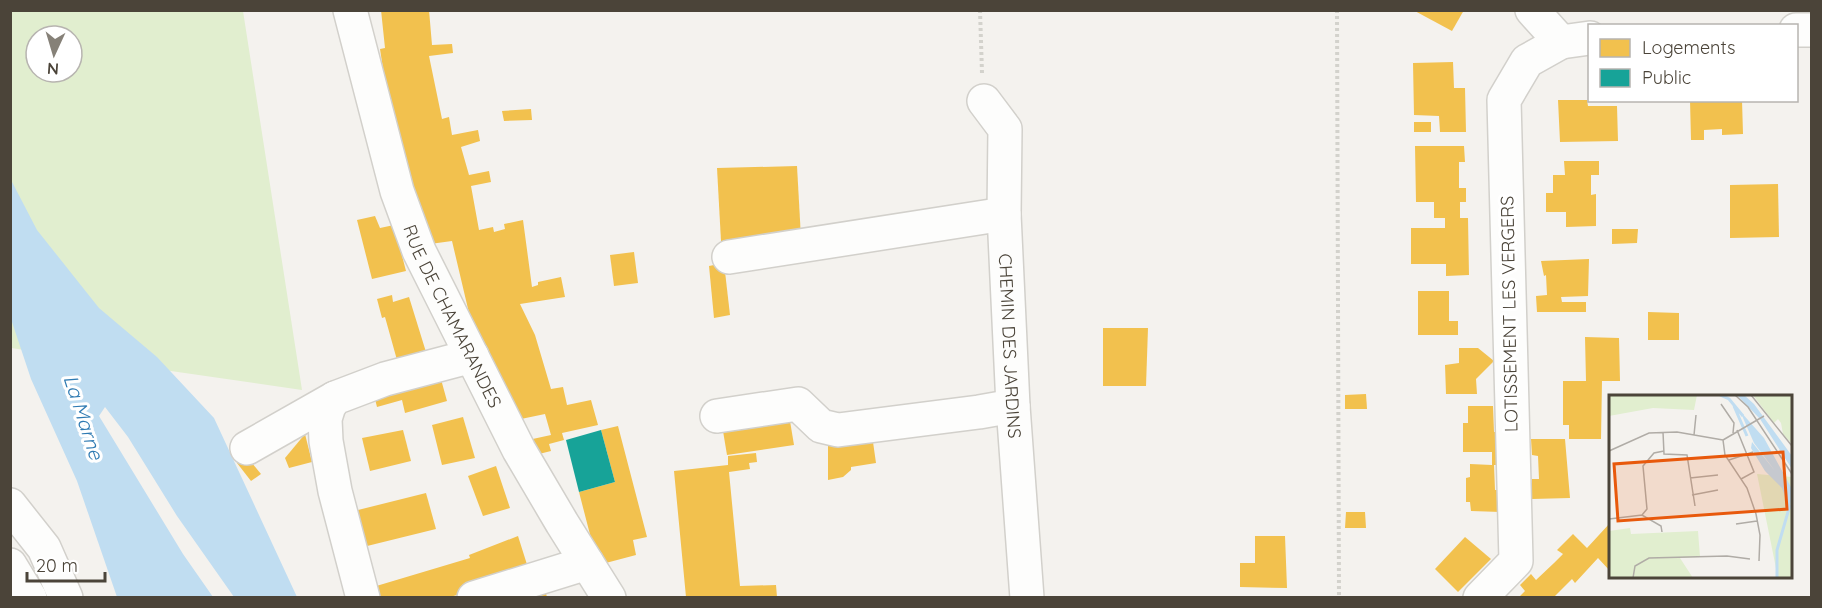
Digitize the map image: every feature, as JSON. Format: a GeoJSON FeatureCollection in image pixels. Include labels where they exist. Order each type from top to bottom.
{"type":"FeatureCollection","features":[{"type":"Feature","properties":{"kind":"street","name":"RUE DE CHAMARANDES"},"geometry":{"type":"LineString","coordinates":[[350,10],[397,191],[419,251],[519,450],[609,597]]}},
{"type":"Feature","properties":{"kind":"street"},"geometry":{"type":"LineString","coordinates":[[1532,10],[1575,40]]}},
{"type":"Feature","properties":{"kind":"street","name":"LOTISSEMENT LES VERGERS"},"geometry":{"type":"LineString","coordinates":[[1480,597],[1516,561],[1504,100],[1527,61],[1575,40]]}},
{"type":"Feature","properties":{"kind":"street","name":"CHEMIN DES JARDINS"},"geometry":{"type":"LineString","coordinates":[[984,101],[1005,129],[1004,214],[1013,406],[1027,597]]}},
{"type":"Feature","properties":{"kind":"street"},"geometry":{"type":"LineString","coordinates":[[729,257],[1004,214]]}},
{"type":"Feature","properties":{"kind":"street"},"geometry":{"type":"LineString","coordinates":[[247,448],[335,398],[385,379],[472,356]]}},
{"type":"Feature","properties":{"kind":"street"},"geometry":{"type":"LineString","coordinates":[[335,398],[329,406],[325,419],[326,441],[335,491],[363,597]]}},
{"type":"Feature","properties":{"kind":"street"},"geometry":{"type":"LineString","coordinates":[[717,416],[798,404],[820,426],[838,430],[1013,406]]}},
{"type":"Feature","properties":{"kind":"street"},"geometry":{"type":"LineString","coordinates":[[10,505],[44,548],[66,597]]}},
{"type":"Feature","properties":{"kind":"street"},"geometry":{"type":"LineString","coordinates":[[474,597],[587,563]]}},
{"type":"Feature","properties":{"kind":"street"},"geometry":{"type":"LineString","coordinates":[[10,565],[30,597]]}},
{"type":"Feature","properties":{"kind":"path"},"geometry":{"type":"LineString","coordinates":[[980,10],[984,101]]}},
{"type":"Feature","properties":{"kind":"path"},"geometry":{"type":"LineString","coordinates":[[1337,10],[1339,597]]}},
{"type":"Feature","properties":{"kind":"green space"},"geometry":{"type":"Polygon","coordinates":[[[11,11],[243,11],[302,390],[11,348],[11,11]]]}},
{"type":"Feature","properties":{"kind":"water","name":"La Marne"},"geometry":{"type":"Polygon","coordinates":[[[10,178],[37,230],[99,308],[157,357],[214,418],[297,597],[234,597],[177,516],[128,437],[105,407],[99,416],[183,554],[213,597],[117,597],[77,481],[31,379],[11,319],[10,178]]]}},
{"type":"Feature","properties":{"kind":"building: Logements"},"geometry":{"type":"Polygon","coordinates":[[[381,10],[429,10],[432,45],[452,44],[453,53],[429,56],[442,119],[449,117],[452,135],[478,130],[480,141],[461,147],[469,175],[489,171],[491,182],[471,186],[479,230],[493,227],[494,232],[505,229],[504,224],[523,220],[532,287],[538,285],[538,282],[561,277],[565,297],[520,304],[535,335],[551,389],[563,387],[567,405],[591,400],[598,425],[562,433],[564,440],[549,444],[551,451],[535,455],[528,440],[551,435],[545,414],[521,419],[469,313],[452,241],[430,244],[387,95],[380,49],[385,48],[381,10]]]}},
{"type":"Feature","properties":{"kind":"building: Logements"},"geometry":{"type":"Polygon","coordinates":[[[1413,10],[1464,10],[1452,31],[1413,10]]]}},
{"type":"Feature","properties":{"kind":"building: Logements"},"geometry":{"type":"Polygon","coordinates":[[[1453,62],[1454,88],[1465,88],[1466,132],[1440,132],[1439,116],[1414,115],[1413,63],[1453,62]]]}},
{"type":"Feature","properties":{"kind":"building: Logements"},"geometry":{"type":"Polygon","coordinates":[[[1558,100],[1587,100],[1588,106],[1617,106],[1618,141],[1560,142],[1558,100]]]}},
{"type":"Feature","properties":{"kind":"building: Logements"},"geometry":{"type":"Polygon","coordinates":[[[1690,102],[1742,102],[1743,134],[1722,135],[1722,129],[1704,130],[1704,140],[1691,140],[1690,102]]]}},
{"type":"Feature","properties":{"kind":"building: Logements"},"geometry":{"type":"Polygon","coordinates":[[[531,109],[532,120],[504,121],[502,111],[531,109]]]}},
{"type":"Feature","properties":{"kind":"building: Logements"},"geometry":{"type":"Polygon","coordinates":[[[1414,122],[1431,122],[1431,132],[1414,132],[1414,122]]]}},
{"type":"Feature","properties":{"kind":"building: Logements"},"geometry":{"type":"Polygon","coordinates":[[[1415,146],[1464,146],[1465,162],[1459,162],[1459,188],[1466,188],[1466,202],[1460,202],[1460,218],[1468,218],[1469,275],[1446,276],[1446,264],[1411,264],[1411,228],[1445,228],[1445,218],[1434,218],[1434,202],[1416,202],[1415,146]]]}},
{"type":"Feature","properties":{"kind":"building: Logements"},"geometry":{"type":"Polygon","coordinates":[[[1564,161],[1599,161],[1599,175],[1591,175],[1591,195],[1596,194],[1596,226],[1566,227],[1566,212],[1546,212],[1546,193],[1553,193],[1553,175],[1565,175],[1564,161]]]}},
{"type":"Feature","properties":{"kind":"building: Logements"},"geometry":{"type":"Polygon","coordinates":[[[797,166],[801,238],[721,241],[717,168],[797,166]]]}},
{"type":"Feature","properties":{"kind":"building: Logements"},"geometry":{"type":"Polygon","coordinates":[[[1778,184],[1779,237],[1730,238],[1730,185],[1778,184]]]}},
{"type":"Feature","properties":{"kind":"building: Logements"},"geometry":{"type":"Polygon","coordinates":[[[375,216],[380,228],[394,225],[406,271],[372,279],[357,220],[375,216]]]}},
{"type":"Feature","properties":{"kind":"building: Logements"},"geometry":{"type":"Polygon","coordinates":[[[1612,229],[1638,229],[1637,243],[1612,244],[1612,229]]]}},
{"type":"Feature","properties":{"kind":"building: Logements"},"geometry":{"type":"Polygon","coordinates":[[[634,252],[638,283],[614,286],[610,255],[634,252]]]}},
{"type":"Feature","properties":{"kind":"building: Logements"},"geometry":{"type":"Polygon","coordinates":[[[1589,259],[1588,296],[1561,297],[1562,302],[1586,302],[1586,312],[1537,312],[1536,296],[1547,295],[1546,275],[1544,276],[1541,261],[1589,259]]]}},
{"type":"Feature","properties":{"kind":"building: Logements"},"geometry":{"type":"Polygon","coordinates":[[[724,263],[730,315],[714,318],[709,266],[724,263]]]}},
{"type":"Feature","properties":{"kind":"building: Logements"},"geometry":{"type":"Polygon","coordinates":[[[1418,291],[1449,291],[1449,321],[1458,321],[1458,335],[1418,335],[1418,291]]]}},
{"type":"Feature","properties":{"kind":"building: Logements"},"geometry":{"type":"Polygon","coordinates":[[[392,295],[393,302],[409,297],[426,352],[397,360],[385,317],[382,318],[377,299],[392,295]]]}},
{"type":"Feature","properties":{"kind":"building: Logements"},"geometry":{"type":"Polygon","coordinates":[[[1648,312],[1679,313],[1679,340],[1648,340],[1648,312]]]}},
{"type":"Feature","properties":{"kind":"building: Logements"},"geometry":{"type":"Polygon","coordinates":[[[1103,328],[1148,328],[1146,386],[1103,386],[1103,328]]]}},
{"type":"Feature","properties":{"kind":"building: Logements"},"geometry":{"type":"Polygon","coordinates":[[[1585,337],[1619,338],[1620,381],[1602,381],[1601,439],[1569,439],[1569,425],[1563,425],[1563,381],[1586,381],[1585,337]]]}},
{"type":"Feature","properties":{"kind":"building: Logements"},"geometry":{"type":"Polygon","coordinates":[[[1459,348],[1478,348],[1494,361],[1476,379],[1477,394],[1446,394],[1445,365],[1459,363],[1459,348]]]}},
{"type":"Feature","properties":{"kind":"building: Logements"},"geometry":{"type":"Polygon","coordinates":[[[439,372],[447,401],[405,413],[402,400],[377,407],[373,391],[439,372]]]}},
{"type":"Feature","properties":{"kind":"building: Logements"},"geometry":{"type":"Polygon","coordinates":[[[1366,394],[1367,409],[1345,409],[1345,395],[1366,394]]]}},
{"type":"Feature","properties":{"kind":"building: Logements"},"geometry":{"type":"Polygon","coordinates":[[[1468,406],[1493,406],[1494,432],[1500,432],[1500,465],[1494,465],[1495,490],[1500,490],[1501,512],[1471,511],[1470,502],[1466,502],[1466,478],[1470,477],[1470,464],[1492,465],[1492,452],[1463,452],[1463,423],[1468,423],[1468,406]]]}},
{"type":"Feature","properties":{"kind":"building: Logements"},"geometry":{"type":"Polygon","coordinates":[[[789,415],[794,445],[727,455],[722,425],[789,415]]]}},
{"type":"Feature","properties":{"kind":"building: Logements"},"geometry":{"type":"Polygon","coordinates":[[[463,417],[475,458],[442,465],[432,425],[463,417]]]}},
{"type":"Feature","properties":{"kind":"building: Logements"},"geometry":{"type":"Polygon","coordinates":[[[618,426],[647,537],[633,540],[636,555],[602,564],[598,549],[594,550],[579,492],[615,482],[601,430],[618,426]]]}},
{"type":"Feature","properties":{"kind":"building: Logements"},"geometry":{"type":"Polygon","coordinates":[[[403,430],[411,461],[370,471],[362,438],[403,430]]]}},
{"type":"Feature","properties":{"kind":"building: Logements"},"geometry":{"type":"Polygon","coordinates":[[[305,434],[312,462],[289,468],[285,458],[305,434]]]}},
{"type":"Feature","properties":{"kind":"building: Logements"},"geometry":{"type":"Polygon","coordinates":[[[872,435],[876,463],[851,467],[851,470],[843,477],[828,480],[828,442],[872,435]]]}},
{"type":"Feature","properties":{"kind":"building: Logements"},"geometry":{"type":"Polygon","coordinates":[[[1531,439],[1565,439],[1570,498],[1532,499],[1532,479],[1539,479],[1538,456],[1532,455],[1531,439]]]}},
{"type":"Feature","properties":{"kind":"building: Logements"},"geometry":{"type":"Polygon","coordinates":[[[756,453],[757,462],[749,463],[750,469],[729,472],[740,586],[776,585],[777,597],[686,597],[674,471],[728,465],[728,456],[756,453]]]}},
{"type":"Feature","properties":{"kind":"building: Logements"},"geometry":{"type":"Polygon","coordinates":[[[247,457],[261,474],[251,481],[237,463],[247,457]]]}},
{"type":"Feature","properties":{"kind":"building: Logements"},"geometry":{"type":"Polygon","coordinates":[[[496,466],[510,508],[483,516],[468,476],[496,466]]]}},
{"type":"Feature","properties":{"kind":"building: Logements"},"geometry":{"type":"Polygon","coordinates":[[[426,493],[436,529],[359,548],[350,512],[426,493]]]}},
{"type":"Feature","properties":{"kind":"building: Logements"},"geometry":{"type":"Polygon","coordinates":[[[1346,512],[1365,512],[1366,528],[1345,528],[1346,512]]]}},
{"type":"Feature","properties":{"kind":"building: Logements"},"geometry":{"type":"Polygon","coordinates":[[[1609,524],[1609,570],[1598,558],[1575,583],[1572,579],[1554,597],[1519,597],[1525,591],[1520,585],[1531,574],[1536,580],[1554,563],[1563,554],[1557,550],[1573,534],[1587,548],[1609,524]]]}},
{"type":"Feature","properties":{"kind":"building: Logements"},"geometry":{"type":"Polygon","coordinates":[[[518,536],[530,574],[450,597],[377,597],[373,587],[470,558],[469,555],[518,536]]]}},
{"type":"Feature","properties":{"kind":"building: Logements"},"geometry":{"type":"Polygon","coordinates":[[[1255,536],[1285,536],[1287,588],[1240,587],[1240,563],[1255,563],[1255,536]]]}},
{"type":"Feature","properties":{"kind":"building: Logements"},"geometry":{"type":"Polygon","coordinates":[[[1465,537],[1491,559],[1458,592],[1435,569],[1465,537]]]}},
{"type":"Feature","properties":{"kind":"building: Logements"},"geometry":{"type":"Polygon","coordinates":[[[543,584],[547,597],[531,597],[543,584]]]}},
{"type":"Feature","properties":{"kind":"building: Public"},"geometry":{"type":"Polygon","coordinates":[[[601,430],[615,482],[579,492],[566,440],[601,430]]]}}]}
